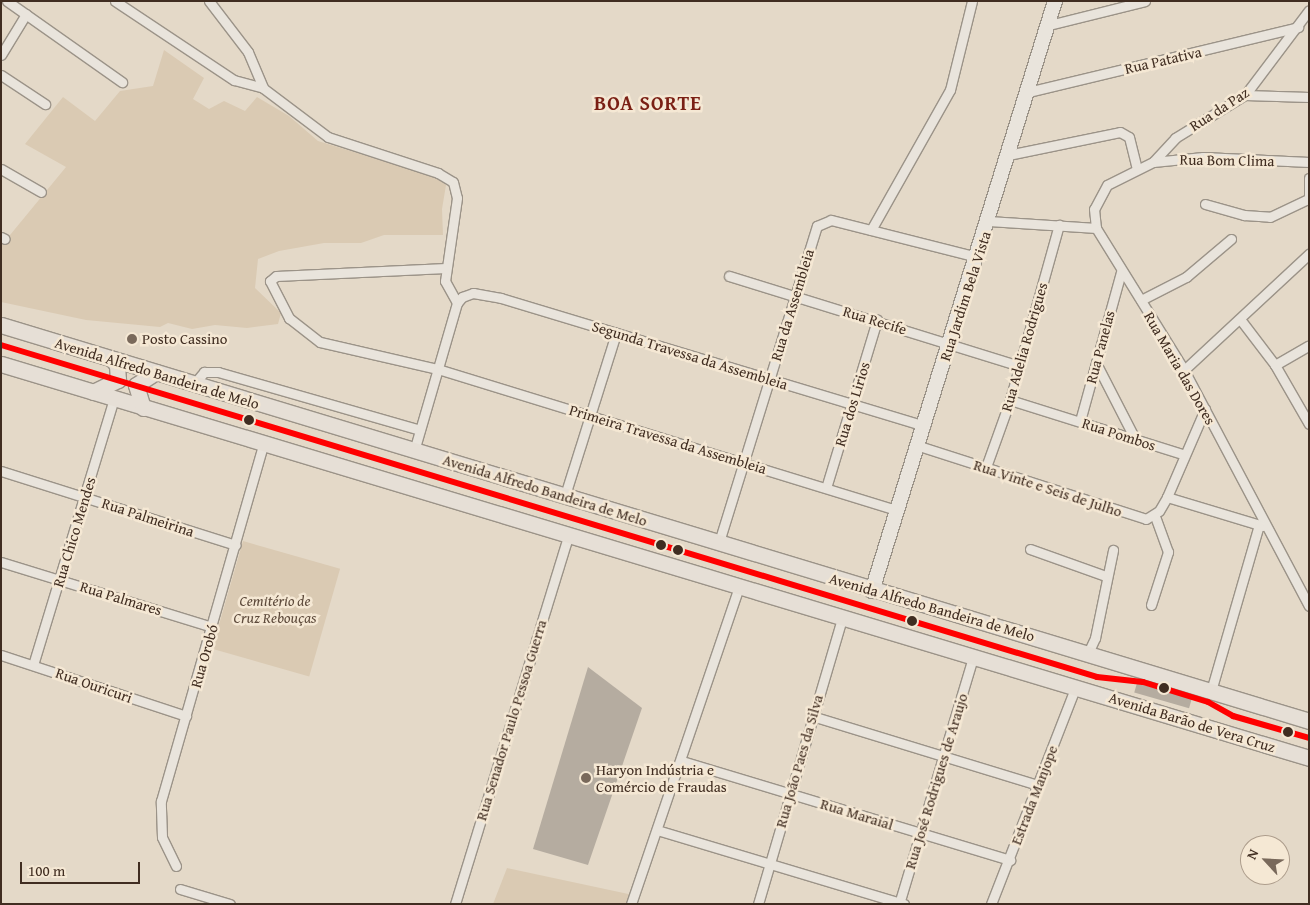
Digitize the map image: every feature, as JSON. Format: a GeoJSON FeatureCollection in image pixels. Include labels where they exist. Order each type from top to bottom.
{"type":"FeatureCollection","features":[{"type":"Feature","properties":{"kind":"highway","name":"Avenida Alfredo Bandeira de Melo"},"geometry":{"type":"LineString","coordinates":[[1,325],[719,542],[872,591],[1088,653]]}},
{"type":"Feature","properties":{"kind":"highway"},"geometry":{"type":"LineString","coordinates":[[93,392],[118,380],[117,365],[112,359]]}},
{"type":"Feature","properties":{"kind":"highway"},"geometry":{"type":"LineString","coordinates":[[1,364],[738,589],[1076,686]]}},
{"type":"Feature","properties":{"kind":"highway"},"geometry":{"type":"LineString","coordinates":[[143,408],[136,385],[156,372]]}},
{"type":"Feature","properties":{"kind":"highway"},"geometry":{"type":"LineString","coordinates":[[1088,653],[1309,720]]}},
{"type":"Feature","properties":{"kind":"highway","name":"Avenida Barão de Vera Cruz"},"geometry":{"type":"LineString","coordinates":[[1076,686],[1309,758]]}},
{"type":"Feature","properties":{"kind":"main road","name":"Rua Jardim Bela Vista"},"geometry":{"type":"LineString","coordinates":[[872,591],[897,510],[920,446],[949,342],[989,221],[1055,1]]}},
{"type":"Feature","properties":{"kind":"street"},"geometry":{"type":"LineString","coordinates":[[7,1],[122,82]]}},
{"type":"Feature","properties":{"kind":"street"},"geometry":{"type":"LineString","coordinates":[[115,1],[234,80],[252,88],[263,88]]}},
{"type":"Feature","properties":{"kind":"street"},"geometry":{"type":"LineString","coordinates":[[209,1],[248,52],[263,88],[328,137],[450,178],[457,198],[446,268],[448,289],[457,303],[414,451]]}},
{"type":"Feature","properties":{"kind":"street"},"geometry":{"type":"LineString","coordinates":[[871,230],[950,90],[972,1]]}},
{"type":"Feature","properties":{"kind":"street"},"geometry":{"type":"LineString","coordinates":[[1049,25],[1145,1]]}},
{"type":"Feature","properties":{"kind":"street"},"geometry":{"type":"LineString","coordinates":[[1,55],[26,14]]}},
{"type":"Feature","properties":{"kind":"street","name":"Rua da Paz"},"geometry":{"type":"LineString","coordinates":[[1153,162],[1175,138],[1245,95],[1308,15]]}},
{"type":"Feature","properties":{"kind":"street","name":"Rua Patativa"},"geometry":{"type":"LineString","coordinates":[[1028,92],[1298,27]]}},
{"type":"Feature","properties":{"kind":"street"},"geometry":{"type":"LineString","coordinates":[[1,75],[45,104]]}},
{"type":"Feature","properties":{"kind":"street"},"geometry":{"type":"LineString","coordinates":[[1245,95],[1309,97]]}},
{"type":"Feature","properties":{"kind":"street"},"geometry":{"type":"LineString","coordinates":[[1008,155],[1120,132],[1129,137],[1137,168]]}},
{"type":"Feature","properties":{"kind":"street","name":"Rua Bom Clima"},"geometry":{"type":"LineString","coordinates":[[1096,228],[1094,209],[1103,188],[1137,168],[1153,162],[1203,157],[1309,162]]}},
{"type":"Feature","properties":{"kind":"street"},"geometry":{"type":"LineString","coordinates":[[1,169],[41,192]]}},
{"type":"Feature","properties":{"kind":"street"},"geometry":{"type":"LineString","coordinates":[[1205,204],[1244,215],[1270,217],[1308,200],[1309,178]]}},
{"type":"Feature","properties":{"kind":"street","name":"Rua da Assembleia"},"geometry":{"type":"LineString","coordinates":[[719,542],[742,461],[813,235],[821,223],[831,220],[977,257]]}},
{"type":"Feature","properties":{"kind":"street"},"geometry":{"type":"LineString","coordinates":[[989,221],[1096,228]]}},
{"type":"Feature","properties":{"kind":"street","name":"Rua Adelia Rodrigues"},"geometry":{"type":"LineString","coordinates":[[986,467],[1010,400],[1058,225]]}},
{"type":"Feature","properties":{"kind":"street","name":"Rua Maria das Dores"},"geometry":{"type":"LineString","coordinates":[[1096,228],[1121,272],[1141,300],[1184,370],[1309,606]]}},
{"type":"Feature","properties":{"kind":"street"},"geometry":{"type":"LineString","coordinates":[[1141,300],[1186,277],[1232,239]]}},
{"type":"Feature","properties":{"kind":"street"},"geometry":{"type":"LineString","coordinates":[[1184,370],[1307,259]]}},
{"type":"Feature","properties":{"kind":"street","name":"Primeira Travessa da Assembleia"},"geometry":{"type":"LineString","coordinates":[[446,268],[276,276],[270,281],[289,318],[320,342],[438,369],[897,510]]}},
{"type":"Feature","properties":{"kind":"street","name":"Rua Panelas"},"geometry":{"type":"LineString","coordinates":[[1080,421],[1121,272]]}},
{"type":"Feature","properties":{"kind":"street","name":"Rua Recife"},"geometry":{"type":"LineString","coordinates":[[729,276],[949,342],[1019,366]]}},
{"type":"Feature","properties":{"kind":"street","name":"Segunda Travessa da Assembleia"},"geometry":{"type":"LineString","coordinates":[[457,303],[466,294],[482,294],[925,426]]}},
{"type":"Feature","properties":{"kind":"street"},"geometry":{"type":"LineString","coordinates":[[1240,319],[1275,365],[1309,424]]}},
{"type":"Feature","properties":{"kind":"street","name":"Rua dos Lirios"},"geometry":{"type":"LineString","coordinates":[[826,488],[877,320]]}},
{"type":"Feature","properties":{"kind":"street"},"geometry":{"type":"LineString","coordinates":[[565,495],[616,333]]}},
{"type":"Feature","properties":{"kind":"street"},"geometry":{"type":"LineString","coordinates":[[1275,365],[1309,345]]}},
{"type":"Feature","properties":{"kind":"street"},"geometry":{"type":"LineString","coordinates":[[1096,363],[1134,439]]}},
{"type":"Feature","properties":{"kind":"street"},"geometry":{"type":"LineString","coordinates":[[194,384],[204,372],[218,372],[420,430]]}},
{"type":"Feature","properties":{"kind":"street","name":"Rua Chico Mendes"},"geometry":{"type":"LineString","coordinates":[[33,665],[114,399]]}},
{"type":"Feature","properties":{"kind":"street","name":"Rua Pombos"},"geometry":{"type":"LineString","coordinates":[[1010,400],[1185,455]]}},
{"type":"Feature","properties":{"kind":"street"},"geometry":{"type":"LineString","coordinates":[[1151,605],[1168,552],[1154,516],[1167,497],[1205,409]]}},
{"type":"Feature","properties":{"kind":"street","name":"Rua Orobó"},"geometry":{"type":"LineString","coordinates":[[176,866],[164,845],[160,812],[263,445]]}},
{"type":"Feature","properties":{"kind":"street","name":"Rua Vinte e Seis de Julho"},"geometry":{"type":"LineString","coordinates":[[920,446],[1142,518],[1154,516]]}},
{"type":"Feature","properties":{"kind":"street","name":"Rua Palmeirina"},"geometry":{"type":"LineString","coordinates":[[1,471],[236,545]]}},
{"type":"Feature","properties":{"kind":"street"},"geometry":{"type":"LineString","coordinates":[[1167,497],[1268,528]]}},
{"type":"Feature","properties":{"kind":"street"},"geometry":{"type":"LineString","coordinates":[[1211,691],[1259,525]]}},
{"type":"Feature","properties":{"kind":"street","name":"Rua Senador Paulo Pessoa Guerra"},"geometry":{"type":"LineString","coordinates":[[455,904],[568,537]]}},
{"type":"Feature","properties":{"kind":"street"},"geometry":{"type":"LineString","coordinates":[[1030,549],[1106,576]]}},
{"type":"Feature","properties":{"kind":"street"},"geometry":{"type":"LineString","coordinates":[[1088,653],[1095,638],[1106,576],[1113,550]]}},
{"type":"Feature","properties":{"kind":"street","name":"Rua Palmares"},"geometry":{"type":"LineString","coordinates":[[1,562],[212,626]]}},
{"type":"Feature","properties":{"kind":"street"},"geometry":{"type":"LineString","coordinates":[[634,903],[738,589]]}},
{"type":"Feature","properties":{"kind":"street","name":"Rua João Paes da Silva"},"geometry":{"type":"LineString","coordinates":[[758,904],[842,619]]}},
{"type":"Feature","properties":{"kind":"street","name":"Rua Ouricuri"},"geometry":{"type":"LineString","coordinates":[[1,655],[186,716]]}},
{"type":"Feature","properties":{"kind":"street","name":"Rua José Rodrigues de Araujo"},"geometry":{"type":"LineString","coordinates":[[901,903],[919,833],[944,758],[973,658]]}},
{"type":"Feature","properties":{"kind":"street","name":"Estrada Manjope"},"geometry":{"type":"LineString","coordinates":[[991,904],[1010,860],[1076,686]]}},
{"type":"Feature","properties":{"kind":"street"},"geometry":{"type":"LineString","coordinates":[[812,716],[944,758],[1038,785]]}},
{"type":"Feature","properties":{"kind":"street","name":"Rua Maraial"},"geometry":{"type":"LineString","coordinates":[[682,761],[1010,860]]}},
{"type":"Feature","properties":{"kind":"street"},"geometry":{"type":"LineString","coordinates":[[657,830],[901,903]]}},
{"type":"Feature","properties":{"kind":"street"},"geometry":{"type":"LineString","coordinates":[[180,889],[230,904]]}},
{"type":"Feature","properties":{"kind":"green space"},"geometry":{"type":"Polygon","coordinates":[[[164,50],[204,78],[193,99],[209,109],[224,101],[245,111],[257,97],[289,116],[318,141],[436,177],[446,185],[442,209],[443,235],[384,235],[361,243],[324,243],[279,251],[258,259],[255,288],[281,313],[278,324],[247,328],[215,325],[192,329],[168,323],[160,327],[86,320],[1,302],[1,246],[66,167],[25,144],[63,97],[95,121],[120,91],[153,86],[164,50]]]}},
{"type":"Feature","properties":{"kind":"green space","name":"Cemitério de Cruz Rebouças"},"geometry":{"type":"Polygon","coordinates":[[[243,541],[340,569],[309,677],[212,649],[243,541]]]}},
{"type":"Feature","properties":{"kind":"green space"},"geometry":{"type":"Polygon","coordinates":[[[507,868],[633,895],[629,904],[493,904],[507,868]]]}},
{"type":"Feature","properties":{"kind":"building","name":"Haryon Indústria e Comércio de Fraudas"},"geometry":{"type":"Polygon","coordinates":[[[588,667],[642,708],[588,865],[533,849],[588,667]]]}},
{"type":"Feature","properties":{"kind":"building"},"geometry":{"type":"Polygon","coordinates":[[[1137,683],[1192,699],[1189,708],[1134,693],[1137,683]]]}},
{"type":"Feature","properties":{"kind":"transit line"},"geometry":{"type":"LineString","coordinates":[[1,345],[1097,677],[1143,682],[1208,702],[1233,716],[1309,738]]}},
{"type":"Feature","properties":{"kind":"place","name":"Posto Cassino"},"geometry":{"type":"Point","coordinates":[132,339]}},
{"type":"Feature","properties":{"kind":"place","name":"Haryon Indústria e Comércio de Fraudas"},"geometry":{"type":"Point","coordinates":[586,778]}},
{"type":"Feature","properties":{"kind":"district","name":"BOA SORTE"},"geometry":{"type":"Point","coordinates":[648,102]}}]}
